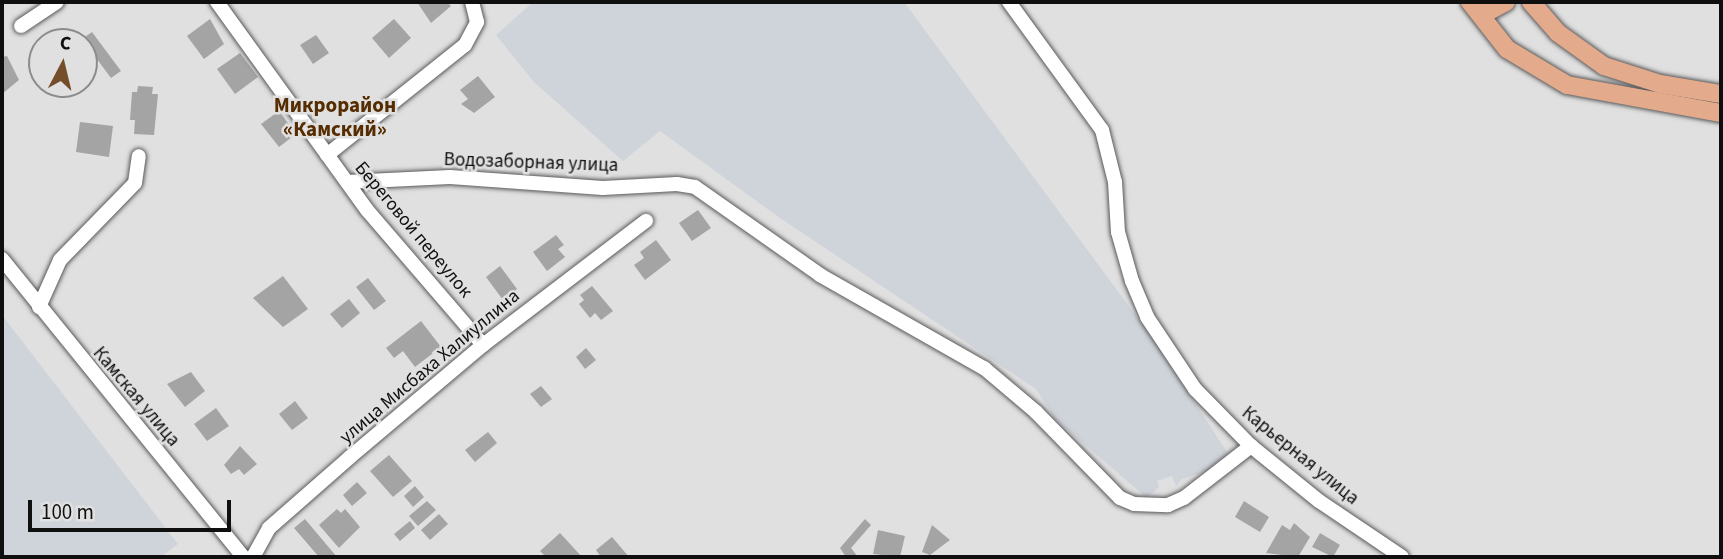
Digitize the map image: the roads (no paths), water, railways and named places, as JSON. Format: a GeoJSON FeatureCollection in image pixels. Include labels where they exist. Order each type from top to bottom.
{"type":"FeatureCollection","features":[{"type":"Feature","properties":{"kind":"main road"},"geometry":{"type":"LineString","coordinates":[[1471,2],[1489,11],[1506,2]]}},
{"type":"Feature","properties":{"kind":"main road"},"geometry":{"type":"LineString","coordinates":[[1471,2],[1507,49],[1567,85],[1721,113]]}},
{"type":"Feature","properties":{"kind":"main road"},"geometry":{"type":"LineString","coordinates":[[1531,2],[1558,33],[1604,66],[1660,84],[1721,94]]}},
{"type":"Feature","properties":{"kind":"street"},"geometry":{"type":"LineString","coordinates":[[22,26],[57,2]]}},
{"type":"Feature","properties":{"kind":"street","name":"Береговой переулок"},"geometry":{"type":"LineString","coordinates":[[218,2],[347,182],[483,345]]}},
{"type":"Feature","properties":{"kind":"street"},"geometry":{"type":"LineString","coordinates":[[327,155],[465,45],[477,22],[472,2]]}},
{"type":"Feature","properties":{"kind":"street","name":"Карьерная улица"},"geometry":{"type":"LineString","coordinates":[[1009,2],[1102,130],[1115,182],[1118,232],[1147,317],[1195,389],[1251,446],[1320,501],[1402,557]]}},
{"type":"Feature","properties":{"kind":"street"},"geometry":{"type":"LineString","coordinates":[[39,307],[60,260],[135,183],[139,156]]}},
{"type":"Feature","properties":{"kind":"street","name":"Водозаборная улица"},"geometry":{"type":"LineString","coordinates":[[347,182],[450,177],[603,188],[677,184],[711,195],[820,275],[984,368],[1036,412],[1120,498],[1151,506],[1185,498],[1251,446]]}},
{"type":"Feature","properties":{"kind":"street","name":"улица Мисбаха Халиуллина"},"geometry":{"type":"LineString","coordinates":[[253,557],[270,528],[483,345],[646,221]]}},
{"type":"Feature","properties":{"kind":"street","name":"Камская улица"},"geometry":{"type":"LineString","coordinates":[[2,259],[243,557]]}},
{"type":"Feature","properties":{"kind":"district","name":"Микрорайон «Камский»"},"geometry":{"type":"Point","coordinates":[335,117]}}]}
